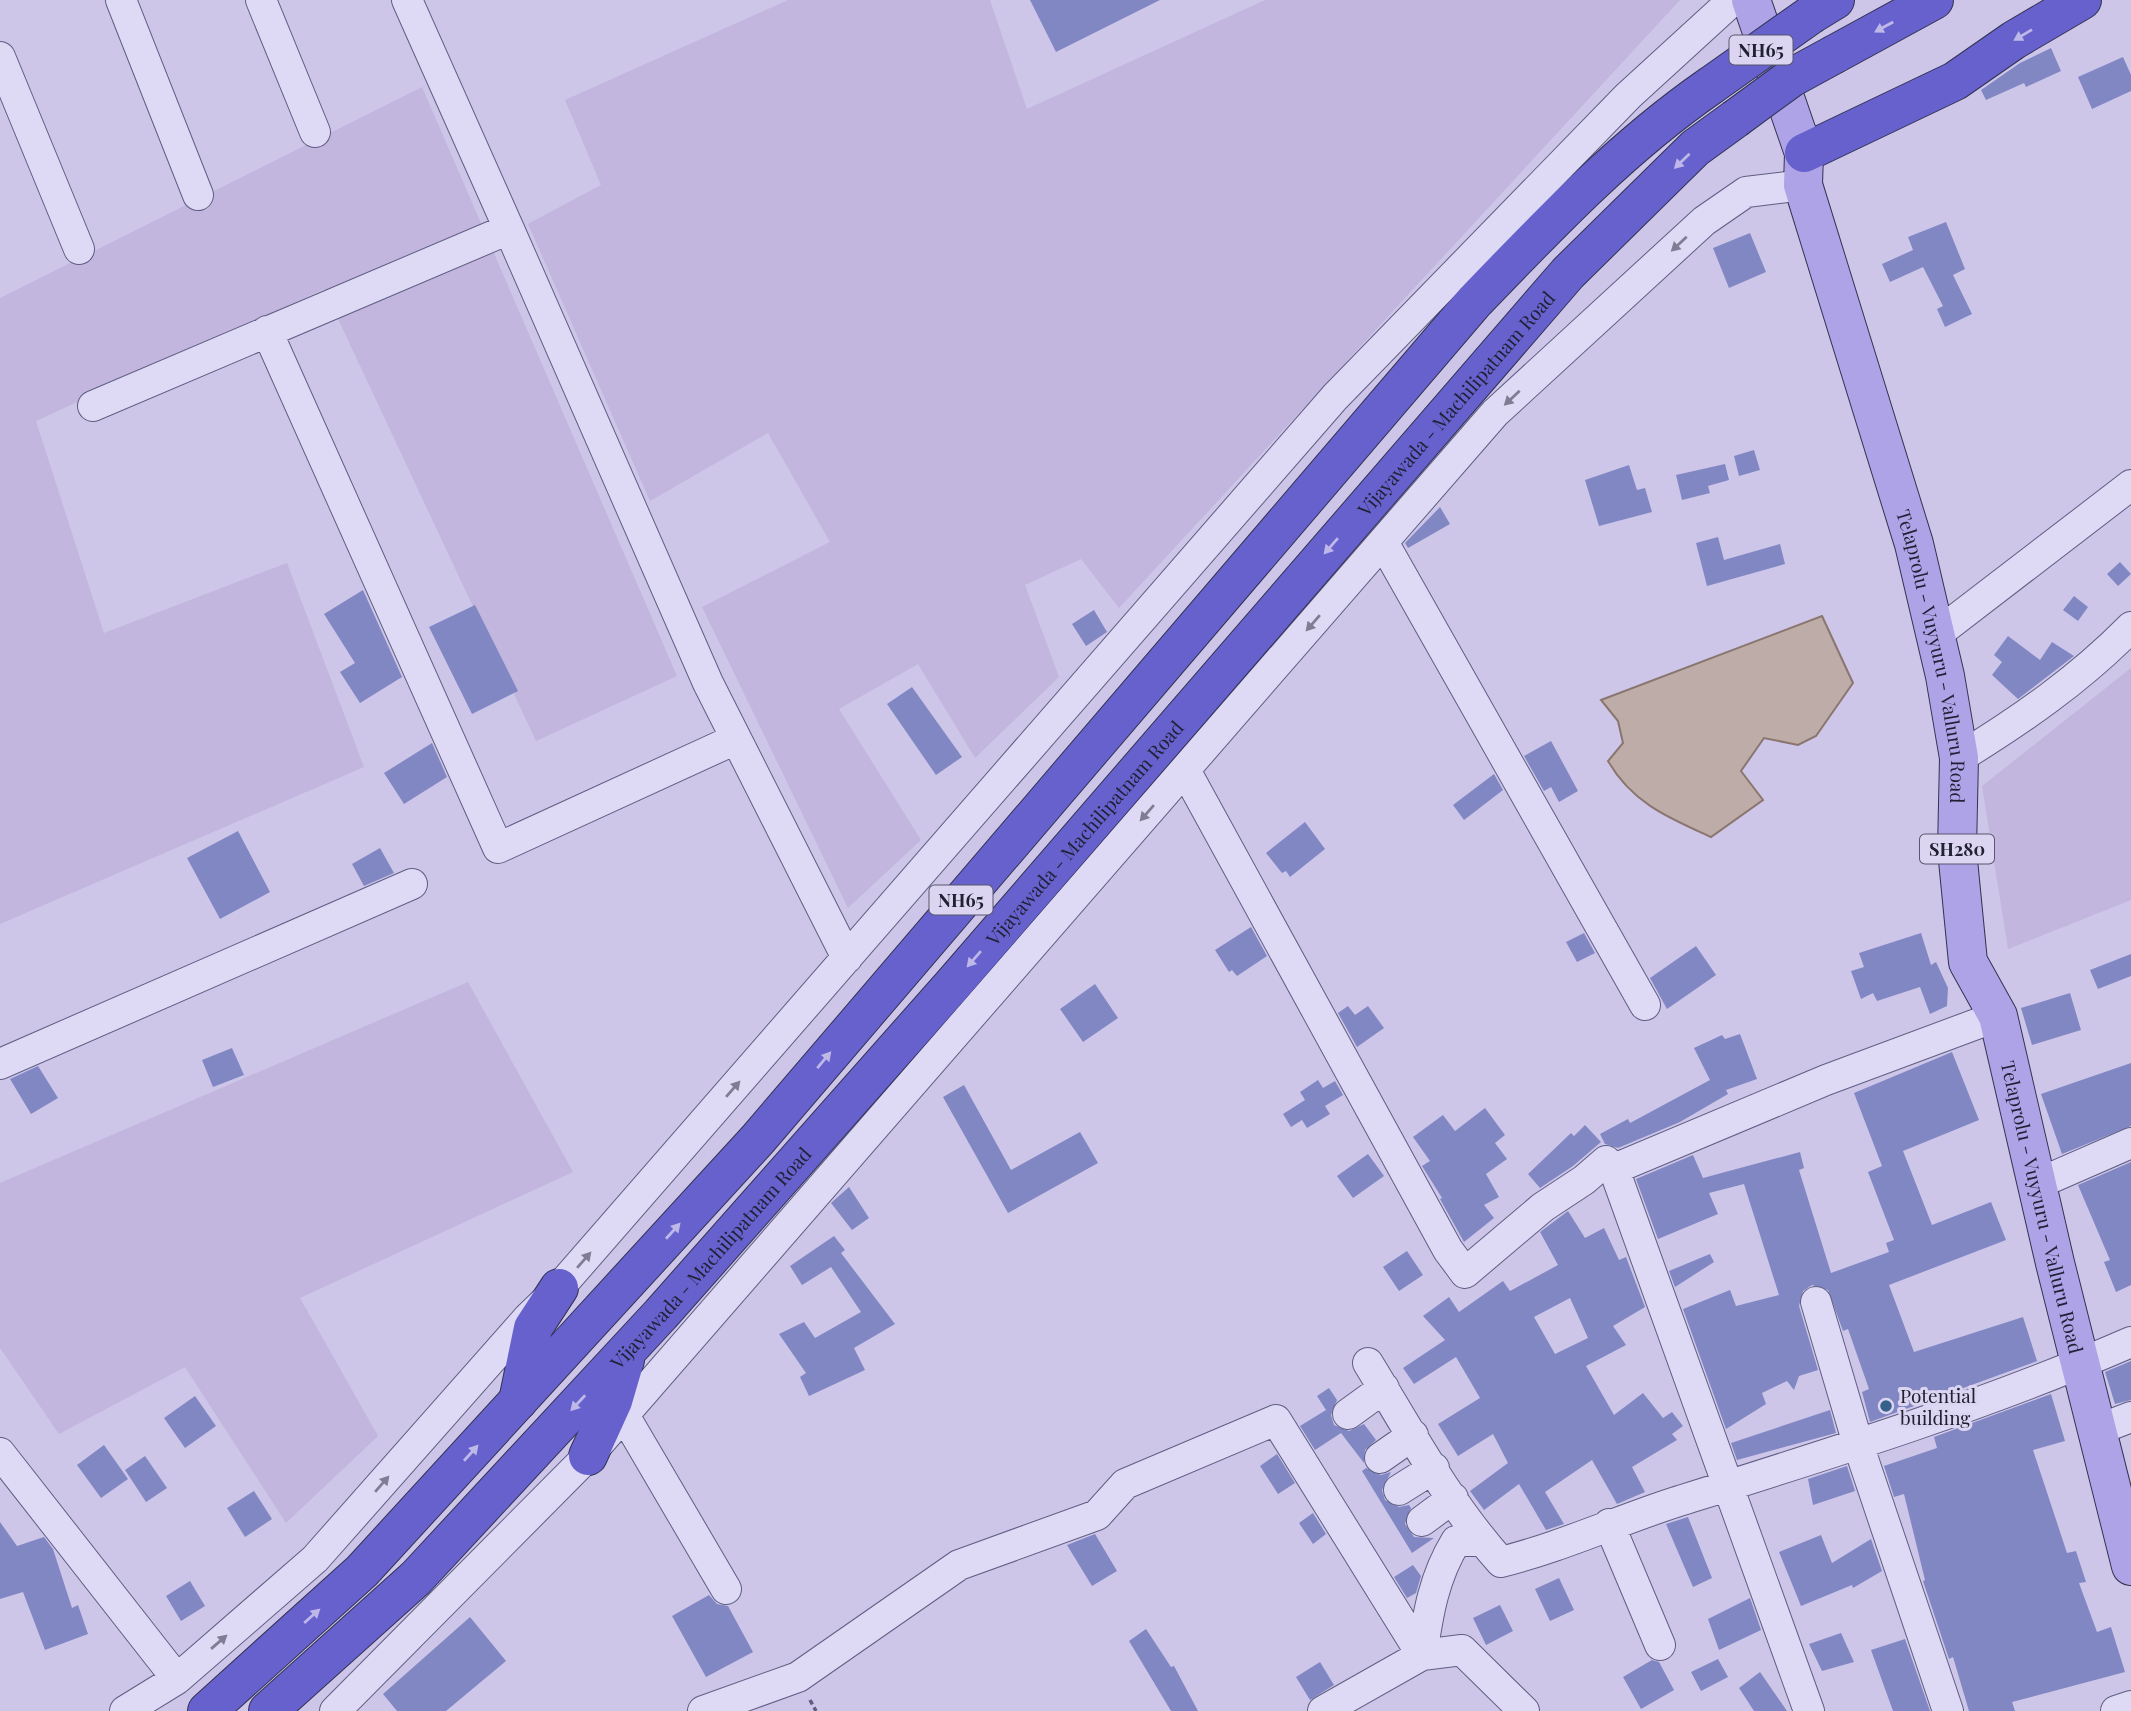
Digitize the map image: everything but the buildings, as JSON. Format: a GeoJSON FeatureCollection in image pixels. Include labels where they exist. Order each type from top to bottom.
{"type":"FeatureCollection","features":[{"type":"Feature","properties":{"kind":"highway","name":"Vijayawada - Machilipatnam Road"},"geometry":{"type":"LineString","coordinates":[[268,1711],[416,1578],[628,1350],[954,983],[1568,273],[1695,148],[1791,78],[1934,0]]}},
{"type":"Feature","properties":{"kind":"highway"},"geometry":{"type":"LineString","coordinates":[[1803,169],[1955,81],[2014,40],[2082,0]]}},
{"type":"Feature","properties":{"kind":"highway","name":"NH65"},"geometry":{"type":"LineString","coordinates":[[207,1711],[362,1572],[758,1139],[1474,302],[1569,205],[1665,117],[1824,7]]}},
{"type":"Feature","properties":{"kind":"highway"},"geometry":{"type":"LineString","coordinates":[[518,1401],[533,1328],[559,1288]]}},
{"type":"Feature","properties":{"kind":"highway"},"geometry":{"type":"LineString","coordinates":[[588,1455],[613,1401],[628,1350]]}},
{"type":"Feature","properties":{"kind":"main road","name":"Telaprolu - Vuyyuru - Valluru Road"},"geometry":{"type":"LineString","coordinates":[[1751,0],[1914,544],[1933,637],[1945,676],[1959,758],[1957,850],[1968,962],[1998,1016],[2081,1364],[2114,1423],[2131,1566]]}},
{"type":"Feature","properties":{"kind":"street"},"geometry":{"type":"LineString","coordinates":[[121,0],[198,195]]}},
{"type":"Feature","properties":{"kind":"street"},"geometry":{"type":"LineString","coordinates":[[261,0],[314,132]]}},
{"type":"Feature","properties":{"kind":"street"},"geometry":{"type":"LineString","coordinates":[[407,0],[708,683],[847,958]]}},
{"type":"Feature","properties":{"kind":"street"},"geometry":{"type":"LineString","coordinates":[[125,1711],[177,1679],[315,1559],[528,1318],[559,1288],[1335,397],[1628,96],[1733,0]]}},
{"type":"Feature","properties":{"kind":"street"},"geometry":{"type":"LineString","coordinates":[[0,57],[79,249]]}},
{"type":"Feature","properties":{"kind":"street"},"geometry":{"type":"LineString","coordinates":[[335,1711],[588,1455],[624,1415],[1495,413],[1704,221],[1746,192],[1803,169]]}},
{"type":"Feature","properties":{"kind":"street"},"geometry":{"type":"LineString","coordinates":[[93,406],[509,229]]}},
{"type":"Feature","properties":{"kind":"street"},"geometry":{"type":"LineString","coordinates":[[267,331],[498,848],[736,739]]}},
{"type":"Feature","properties":{"kind":"street"},"geometry":{"type":"LineString","coordinates":[[1933,637],[2131,485]]}},
{"type":"Feature","properties":{"kind":"street"},"geometry":{"type":"LineString","coordinates":[[1383,542],[1644,1005]]}},
{"type":"Feature","properties":{"kind":"street"},"geometry":{"type":"LineString","coordinates":[[1959,758],[2018,722],[2106,653],[2131,628]]}},
{"type":"Feature","properties":{"kind":"street"},"geometry":{"type":"LineString","coordinates":[[1185,770],[1448,1250],[1465,1273],[1543,1207],[1584,1180],[1606,1161],[1614,1169],[1808,1711]]}},
{"type":"Feature","properties":{"kind":"street"},"geometry":{"type":"LineString","coordinates":[[0,1064],[412,884]]}},
{"type":"Feature","properties":{"kind":"street"},"geometry":{"type":"LineString","coordinates":[[1614,1169],[1826,1080],[1998,1016]]}},
{"type":"Feature","properties":{"kind":"street"},"geometry":{"type":"LineString","coordinates":[[2037,1184],[2131,1143]]}},
{"type":"Feature","properties":{"kind":"street"},"geometry":{"type":"LineString","coordinates":[[1816,1302],[1858,1444],[1948,1711]]}},
{"type":"Feature","properties":{"kind":"street"},"geometry":{"type":"LineString","coordinates":[[1368,1363],[1453,1498],[1482,1541],[1501,1562],[1541,1552],[1609,1524],[1858,1444],[2081,1364],[2131,1342]]}},
{"type":"Feature","properties":{"kind":"street"},"geometry":{"type":"LineString","coordinates":[[1348,1414],[1384,1388]]}},
{"type":"Feature","properties":{"kind":"street"},"geometry":{"type":"LineString","coordinates":[[624,1415],[726,1589]]}},
{"type":"Feature","properties":{"kind":"street"},"geometry":{"type":"LineString","coordinates":[[703,1711],[797,1677],[959,1565],[1097,1515],[1125,1484],[1276,1420],[1422,1655]]}},
{"type":"Feature","properties":{"kind":"street"},"geometry":{"type":"LineString","coordinates":[[1380,1458],[1413,1436]]}},
{"type":"Feature","properties":{"kind":"street"},"geometry":{"type":"LineString","coordinates":[[0,1453],[177,1679]]}},
{"type":"Feature","properties":{"kind":"street"},"geometry":{"type":"LineString","coordinates":[[1399,1490],[1434,1468]]}},
{"type":"Feature","properties":{"kind":"street"},"geometry":{"type":"LineString","coordinates":[[1422,1521],[1453,1498]]}},
{"type":"Feature","properties":{"kind":"street"},"geometry":{"type":"LineString","coordinates":[[1609,1524],[1660,1645]]}},
{"type":"Feature","properties":{"kind":"street"},"geometry":{"type":"LineString","coordinates":[[1422,1655],[1430,1605],[1440,1567],[1456,1541],[1482,1541]]}},
{"type":"Feature","properties":{"kind":"street"},"geometry":{"type":"LineString","coordinates":[[1324,1711],[1422,1655],[1462,1650],[1524,1711]]}},
{"type":"Feature","properties":{"kind":"street"},"geometry":{"type":"LineString","coordinates":[[2116,1711],[2131,1706]]}},
{"type":"Feature","properties":{"kind":"shaded area"},"geometry":{"type":"Polygon","coordinates":[[[788,0],[990,0],[1027,109],[1265,0],[1680,0],[1119,608],[1081,559],[1025,585],[1059,677],[975,758],[918,664],[839,709],[921,840],[848,908],[702,607],[830,542],[768,433],[650,501],[528,224],[601,185],[565,100],[788,0]]]}},
{"type":"Feature","properties":{"kind":"shaded area"},"geometry":{"type":"Polygon","coordinates":[[[422,87],[677,676],[536,741],[324,289],[36,421],[104,633],[287,563],[364,767],[0,924],[0,298],[422,87]]]}},
{"type":"Feature","properties":{"kind":"shaded area"},"geometry":{"type":"Polygon","coordinates":[[[1822,616],[1853,683],[1816,736],[1798,745],[1764,738],[1741,771],[1763,800],[1711,837],[1653,808],[1628,788],[1608,761],[1623,743],[1618,721],[1601,700],[1822,616]]]}},
{"type":"Feature","properties":{"kind":"shaded area"},"geometry":{"type":"Polygon","coordinates":[[[2131,668],[2131,900],[2008,949],[1982,786],[2131,668]]]}},
{"type":"Feature","properties":{"kind":"shaded area"},"geometry":{"type":"Polygon","coordinates":[[[468,982],[573,1172],[300,1298],[378,1436],[286,1523],[185,1367],[59,1434],[0,1348],[0,1183],[468,982]]]}},
{"type":"Feature","properties":{"kind":"place","name":"Potential building"},"geometry":{"type":"Point","coordinates":[1886,1406]}}]}
